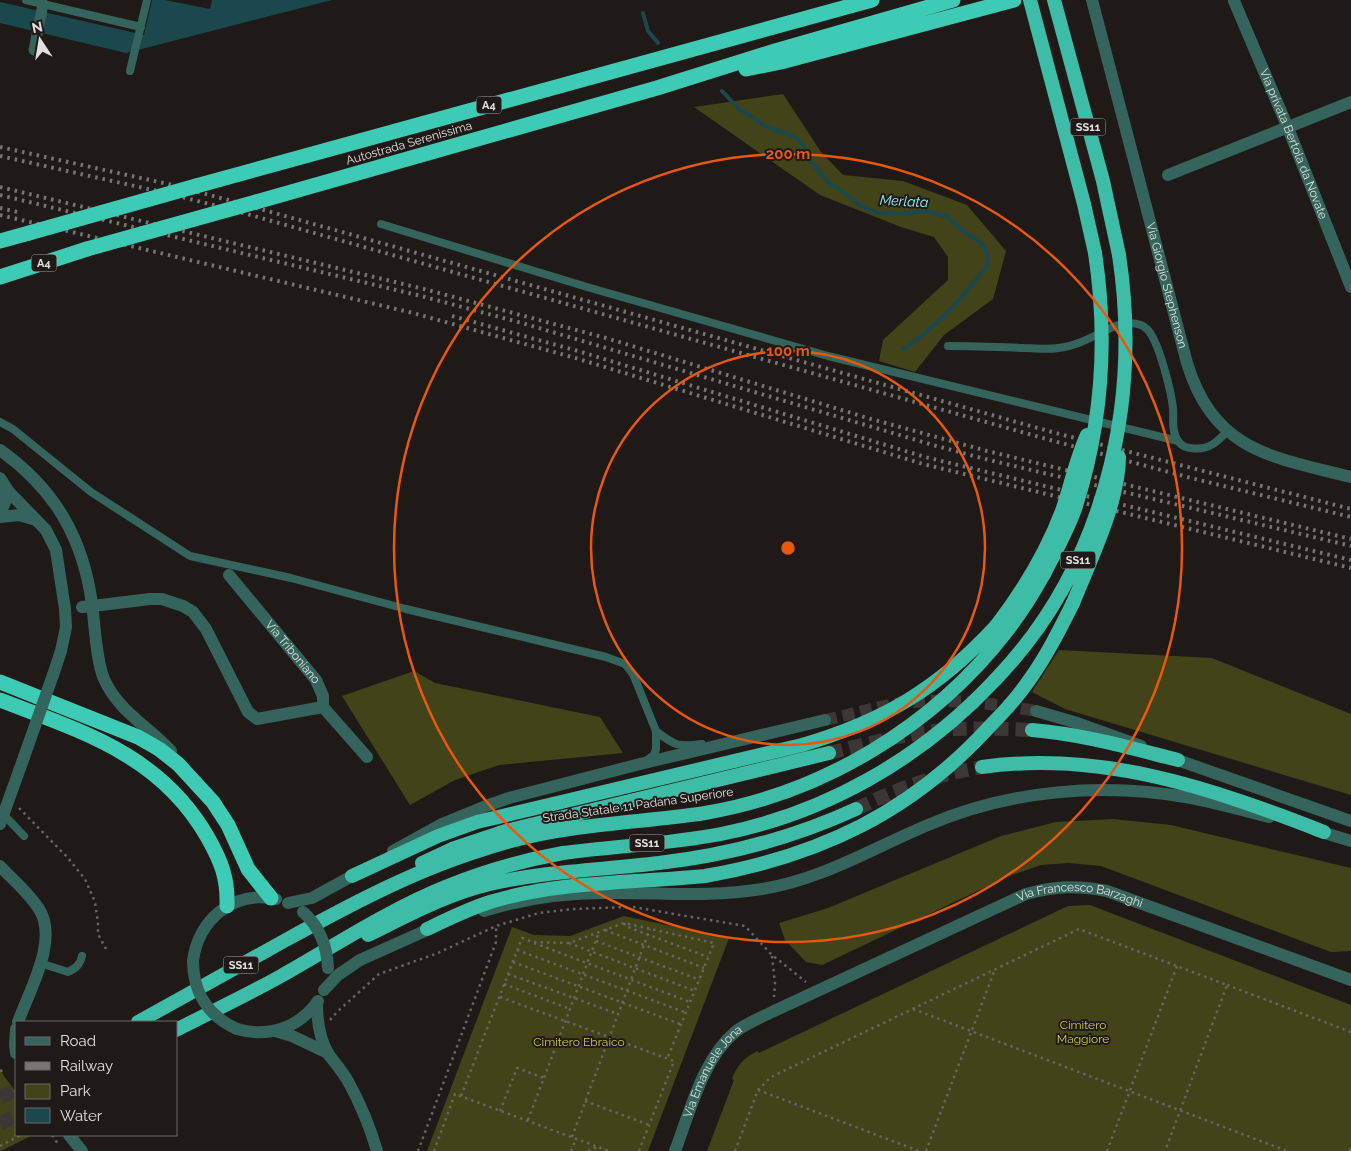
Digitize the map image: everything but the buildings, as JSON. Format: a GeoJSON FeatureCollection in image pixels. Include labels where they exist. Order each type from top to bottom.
{"type":"FeatureCollection","features":[{"type":"Feature","properties":{"kind":"highway","name":"A4"},"geometry":{"type":"LineString","coordinates":[[0,241],[872,0]]}},
{"type":"Feature","properties":{"kind":"highway","name":"A4"},"geometry":{"type":"LineString","coordinates":[[657,88],[775,51],[953,0]]}},
{"type":"Feature","properties":{"kind":"highway"},"geometry":{"type":"LineString","coordinates":[[657,88],[781,62],[1014,0]]}},
{"type":"Feature","properties":{"kind":"highway","name":"Strada Statale 11 Padana Superiore"},"geometry":{"type":"LineString","coordinates":[[140,1021],[344,909],[457,858],[502,843],[568,829],[707,812],[753,802],[799,787],[844,767],[885,743],[923,715],[964,679],[1008,631],[1034,592],[1057,550],[1074,510],[1091,446],[1101,376],[1102,327],[1095,254],[1082,195],[1030,0]]}},
{"type":"Feature","properties":{"kind":"highway","name":"SS11"},"geometry":{"type":"LineString","coordinates":[[178,1029],[281,976],[388,914],[433,893],[489,871],[563,853],[721,834],[763,823],[807,808],[855,787],[900,761],[947,726],[995,680],[1036,632],[1077,563],[1097,516],[1114,452],[1119,420],[1123,392],[1126,328],[1119,256],[1103,181],[1054,0]]}},
{"type":"Feature","properties":{"kind":"highway","name":"Autostrada Serenissima"},"geometry":{"type":"LineString","coordinates":[[87,249],[657,88]]}},
{"type":"Feature","properties":{"kind":"highway","name":"A4"},"geometry":{"type":"LineString","coordinates":[[0,273],[87,249]]}},
{"type":"Feature","properties":{"kind":"highway","name":"A4"},"geometry":{"type":"LineString","coordinates":[[0,277],[87,249]]}},
{"type":"Feature","properties":{"kind":"highway"},"geometry":{"type":"LineString","coordinates":[[352,876],[438,836],[485,820],[802,745],[828,737],[866,723],[924,691],[968,655],[996,626],[1019,594],[1042,557],[1053,534],[1079,454],[1096,416]]}},
{"type":"Feature","properties":{"kind":"highway"},"geometry":{"type":"LineString","coordinates":[[427,929],[472,908],[518,895],[572,887],[705,876],[767,863],[810,850],[870,822],[923,788],[952,764],[983,734],[1030,680],[1047,653],[1073,603],[1113,499],[1119,469],[1119,420]]}},
{"type":"Feature","properties":{"kind":"highway"},"geometry":{"type":"LineString","coordinates":[[0,682],[138,737],[178,764],[214,802],[228,825],[248,869],[271,898]]}},
{"type":"Feature","properties":{"kind":"highway"},"geometry":{"type":"LineString","coordinates":[[0,700],[97,739],[136,760],[160,780],[190,812],[212,845],[225,875],[227,906]]}},
{"type":"Feature","properties":{"kind":"highway"},"geometry":{"type":"LineString","coordinates":[[1032,730],[1094,739],[1178,760]]}},
{"type":"Feature","properties":{"kind":"highway"},"geometry":{"type":"LineString","coordinates":[[344,909],[423,862],[474,841],[564,816],[829,753]]}},
{"type":"Feature","properties":{"kind":"highway"},"geometry":{"type":"LineString","coordinates":[[982,768],[1002,765],[1063,763],[1119,768],[1170,779],[1268,811],[1324,832]]}},
{"type":"Feature","properties":{"kind":"highway"},"geometry":{"type":"LineString","coordinates":[[281,976],[422,910],[471,890],[510,880],[554,872],[657,863],[748,848],[800,832],[856,809]]}},
{"type":"Feature","properties":{"kind":"street","name":"Via Giorgio Stephenson"},"geometry":{"type":"LineString","coordinates":[[1092,0],[1192,381],[1198,394],[1210,412],[1227,432],[1235,438],[1256,449],[1290,462],[1351,477]]}},
{"type":"Feature","properties":{"kind":"street","name":"Via privata Bertola da Novate"},"geometry":{"type":"LineString","coordinates":[[1234,1],[1288,128],[1351,287]]}},
{"type":"Feature","properties":{"kind":"street"},"geometry":{"type":"LineString","coordinates":[[34,50],[44,2]]}},
{"type":"Feature","properties":{"kind":"street"},"geometry":{"type":"LineString","coordinates":[[1168,175],[1351,102]]}},
{"type":"Feature","properties":{"kind":"street"},"geometry":{"type":"LineString","coordinates":[[0,450],[23,468],[42,487],[56,505],[74,537],[90,586],[100,666],[111,692],[134,718],[168,749],[196,782]]}},
{"type":"Feature","properties":{"kind":"street"},"geometry":{"type":"LineString","coordinates":[[1,479],[6,490],[6,500],[0,516],[19,515],[34,518],[40,523]]}},
{"type":"Feature","properties":{"kind":"street"},"geometry":{"type":"LineString","coordinates":[[1,479],[13,496],[40,523],[52,541],[56,550],[65,609],[64,638],[53,675],[2,820]]}},
{"type":"Feature","properties":{"kind":"street","name":"Via Triboniano"},"geometry":{"type":"LineString","coordinates":[[228,575],[316,680],[323,696],[324,707],[367,757]]}},
{"type":"Feature","properties":{"kind":"street"},"geometry":{"type":"LineString","coordinates":[[65,609],[150,598],[162,599],[184,606],[193,612],[206,629],[248,712],[257,719],[324,707]]}},
{"type":"Feature","properties":{"kind":"street"},"geometry":{"type":"LineString","coordinates":[[1036,711],[1130,741],[1178,760],[1351,821]]}},
{"type":"Feature","properties":{"kind":"street"},"geometry":{"type":"LineString","coordinates":[[288,903],[312,898],[426,832],[486,806],[640,764],[825,720]]}},
{"type":"Feature","properties":{"kind":"street"},"geometry":{"type":"LineString","coordinates":[[324,990],[328,968],[328,954],[322,937],[313,922],[303,912],[288,903],[271,898],[248,898],[227,906],[216,914],[204,927],[196,943],[193,961],[195,984],[204,1003],[219,1018],[237,1029],[256,1033],[275,1031],[299,1021],[317,1003],[324,990],[338,975],[360,960],[427,929],[495,908],[556,896],[606,893],[704,895],[764,889],[796,881],[832,868],[954,815],[982,806],[1040,795],[1106,790],[1161,794],[1224,805],[1351,841]]}},
{"type":"Feature","properties":{"kind":"street"},"geometry":{"type":"LineString","coordinates":[[0,866],[31,898],[40,910],[46,925],[47,939],[18,1021]]}},
{"type":"Feature","properties":{"kind":"street","name":"Via Francesco Barzaghi"},"geometry":{"type":"LineString","coordinates":[[816,991],[1026,894],[1047,888],[1065,886],[1107,891],[1349,978]]}},
{"type":"Feature","properties":{"kind":"street","name":"Via Emanuele Jona"},"geometry":{"type":"LineString","coordinates":[[675,1151],[715,1052],[737,1030],[816,991]]}},
{"type":"Feature","properties":{"kind":"street"},"geometry":{"type":"LineString","coordinates":[[317,1003],[317,1018],[321,1038],[328,1053],[347,1079],[361,1105],[377,1151]]}},
{"type":"Feature","properties":{"kind":"street"},"geometry":{"type":"LineString","coordinates":[[275,1031],[292,1036],[328,1053]]}},
{"type":"Feature","properties":{"kind":"street"},"geometry":{"type":"LineString","coordinates":[[71,1136],[82,1151]]}},
{"type":"Feature","properties":{"kind":"lane"},"geometry":{"type":"LineString","coordinates":[[26,0],[44,2],[141,26]]}},
{"type":"Feature","properties":{"kind":"lane"},"geometry":{"type":"LineString","coordinates":[[130,71],[147,0]]}},
{"type":"Feature","properties":{"kind":"lane"},"geometry":{"type":"LineString","coordinates":[[381,224],[587,287],[828,356],[1178,441]]}},
{"type":"Feature","properties":{"kind":"lane"},"geometry":{"type":"LineString","coordinates":[[948,346],[1058,348],[1081,342],[1115,326],[1130,323],[1142,326],[1147,329],[1154,339],[1160,356],[1173,407],[1173,424],[1178,441],[1189,448],[1205,447],[1227,432]]}},
{"type":"Feature","properties":{"kind":"lane"},"geometry":{"type":"LineString","coordinates":[[0,422],[13,429],[91,492],[190,556],[291,578],[406,609],[606,657],[625,664],[633,674],[656,731],[654,755],[640,764]]}},
{"type":"Feature","properties":{"kind":"lane"},"geometry":{"type":"LineString","coordinates":[[656,731],[672,743],[687,746],[754,738]]}},
{"type":"Feature","properties":{"kind":"lane"},"geometry":{"type":"LineString","coordinates":[[2,820],[24,836]]}},
{"type":"Feature","properties":{"kind":"lane"},"geometry":{"type":"LineString","coordinates":[[40,963],[68,972],[76,969],[82,956]]}},
{"type":"Feature","properties":{"kind":"path"},"geometry":{"type":"LineString","coordinates":[[16,805],[68,858],[85,879],[95,902],[98,934],[106,949]]}},
{"type":"Feature","properties":{"kind":"path"},"geometry":{"type":"LineString","coordinates":[[321,1038],[329,1021],[336,1012],[379,974],[438,953],[496,926],[539,913],[573,909],[633,907],[745,926],[771,954],[816,991]]}},
{"type":"Feature","properties":{"kind":"path"},"geometry":{"type":"LineString","coordinates":[[624,923],[625,926],[708,957]]}},
{"type":"Feature","properties":{"kind":"path"},"geometry":{"type":"LineString","coordinates":[[569,943],[624,923],[714,942],[667,1059]]}},
{"type":"Feature","properties":{"kind":"path"},"geometry":{"type":"LineString","coordinates":[[418,1151],[496,942],[496,926]]}},
{"type":"Feature","properties":{"kind":"path"},"geometry":{"type":"LineString","coordinates":[[572,1137],[650,928]]}},
{"type":"Feature","properties":{"kind":"path"},"geometry":{"type":"LineString","coordinates":[[735,1151],[758,1090],[771,1077],[1079,929],[1351,1032]]}},
{"type":"Feature","properties":{"kind":"path"},"geometry":{"type":"LineString","coordinates":[[605,930],[606,932],[704,968]]}},
{"type":"Feature","properties":{"kind":"path"},"geometry":{"type":"LineString","coordinates":[[528,1121],[599,932]]}},
{"type":"Feature","properties":{"kind":"path"},"geometry":{"type":"LineString","coordinates":[[461,1096],[522,938],[691,1002]]}},
{"type":"Feature","properties":{"kind":"path"},"geometry":{"type":"LineString","coordinates":[[596,941],[700,980]]}},
{"type":"Feature","properties":{"kind":"path"},"geometry":{"type":"LineString","coordinates":[[533,942],[569,943],[695,991]]}},
{"type":"Feature","properties":{"kind":"path"},"geometry":{"type":"LineString","coordinates":[[517,950],[687,1013]]}},
{"type":"Feature","properties":{"kind":"path"},"geometry":{"type":"LineString","coordinates":[[771,954],[775,984],[772,1012]]}},
{"type":"Feature","properties":{"kind":"path"},"geometry":{"type":"LineString","coordinates":[[513,962],[681,1024]]}},
{"type":"Feature","properties":{"kind":"path"},"geometry":{"type":"LineString","coordinates":[[1107,1151],[1177,966]]}},
{"type":"Feature","properties":{"kind":"path"},"geometry":{"type":"LineString","coordinates":[[926,1151],[995,970]]}},
{"type":"Feature","properties":{"kind":"path"},"geometry":{"type":"LineString","coordinates":[[508,974],[618,1014]]}},
{"type":"Feature","properties":{"kind":"path"},"geometry":{"type":"LineString","coordinates":[[504,984],[570,1009]]}},
{"type":"Feature","properties":{"kind":"path"},"geometry":{"type":"LineString","coordinates":[[1165,1151],[1227,986]]}},
{"type":"Feature","properties":{"kind":"path"},"geometry":{"type":"LineString","coordinates":[[500,997],[674,1061],[639,1151]]}},
{"type":"Feature","properties":{"kind":"path"},"geometry":{"type":"LineString","coordinates":[[912,1009],[1287,1151]]}},
{"type":"Feature","properties":{"kind":"path"},"geometry":{"type":"LineString","coordinates":[[500,1111],[517,1068],[544,1078]]}},
{"type":"Feature","properties":{"kind":"path"},"geometry":{"type":"LineString","coordinates":[[0,1072],[6,1070]]}},
{"type":"Feature","properties":{"kind":"path"},"geometry":{"type":"LineString","coordinates":[[758,1090],[919,1151]]}},
{"type":"Feature","properties":{"kind":"path"},"geometry":{"type":"LineString","coordinates":[[434,1151],[455,1094],[609,1151]]}},
{"type":"Feature","properties":{"kind":"path"},"geometry":{"type":"LineString","coordinates":[[585,1101],[649,1125]]}},
{"type":"Feature","properties":{"kind":"path"},"geometry":{"type":"LineString","coordinates":[[0,1146],[20,1136]]}},
{"type":"Feature","properties":{"kind":"path"},"geometry":{"type":"LineString","coordinates":[[571,1151],[576,1139]]}},
{"type":"Feature","properties":{"kind":"path"},"geometry":{"type":"LineString","coordinates":[[588,1151],[597,1146]]}},
{"type":"Feature","properties":{"kind":"green space"},"geometry":{"type":"Polygon","coordinates":[[[783,94],[821,152],[843,175],[903,181],[967,205],[1006,251],[993,299],[944,335],[915,372],[879,361],[883,340],[948,280],[948,257],[934,237],[901,227],[820,195],[694,107],[783,94]]]}},
{"type":"Feature","properties":{"kind":"green space"},"geometry":{"type":"Polygon","coordinates":[[[1059,650],[1212,658],[1351,714],[1351,795],[1065,709],[1032,692],[1059,650]]]}},
{"type":"Feature","properties":{"kind":"green space"},"geometry":{"type":"Polygon","coordinates":[[[414,671],[435,683],[600,717],[623,753],[499,765],[455,780],[410,805],[342,696],[414,671]]]}},
{"type":"Feature","properties":{"kind":"green space"},"geometry":{"type":"Polygon","coordinates":[[[1113,819],[1171,825],[1351,868],[1351,951],[1331,952],[1101,866],[1069,863],[1041,865],[1007,877],[822,965],[806,962],[785,940],[779,923],[828,908],[1001,836],[1056,822],[1113,819]]]}},
{"type":"Feature","properties":{"kind":"green space","name":"Cimitero Maggiore"},"geometry":{"type":"Polygon","coordinates":[[[1090,905],[1351,1005],[1351,1151],[707,1151],[734,1080],[732,1079],[734,1074],[742,1062],[752,1054],[757,1051],[759,1053],[1068,906],[1090,905]]]}},
{"type":"Feature","properties":{"kind":"green space","name":"Cimitero Ebraico"},"geometry":{"type":"Polygon","coordinates":[[[624,916],[729,938],[648,1151],[427,1151],[512,927],[534,935],[570,936],[624,916]]]}},
{"type":"Feature","properties":{"kind":"green space"},"geometry":{"type":"Polygon","coordinates":[[[0,1068],[15,1091],[15,1136],[31,1136],[0,1151],[0,1068]]]}},
{"type":"Feature","properties":{"kind":"water"},"geometry":{"type":"Polygon","coordinates":[[[152,0],[165,0],[210,9],[212,0],[332,0],[126,53],[0,23],[0,2],[144,35],[152,0]]]}},
{"type":"Feature","properties":{"kind":"waterway","name":"Merlata"},"geometry":{"type":"LineString","coordinates":[[643,13],[648,31],[658,43]]}},
{"type":"Feature","properties":{"kind":"waterway","name":"Merlata"},"geometry":{"type":"LineString","coordinates":[[722,91],[739,109],[767,127],[794,136],[803,145],[809,160],[830,184],[837,187],[861,206],[878,213],[900,214],[927,211],[948,217],[985,248],[988,259],[987,266],[939,321],[904,349]]}},
{"type":"Feature","properties":{"kind":"tunnel"},"geometry":{"type":"LineString","coordinates":[[825,720],[878,707],[931,701],[984,703],[1036,711]]}},
{"type":"Feature","properties":{"kind":"tunnel"},"geometry":{"type":"LineString","coordinates":[[829,753],[893,738],[942,730],[1032,730]]}},
{"type":"Feature","properties":{"kind":"tunnel"},"geometry":{"type":"LineString","coordinates":[[856,809],[917,783],[982,767]]}},
{"type":"Feature","properties":{"kind":"tunnel"},"geometry":{"type":"LineString","coordinates":[[0,1098],[15,1090]]}},
{"type":"Feature","properties":{"kind":"tunnel"},"geometry":{"type":"LineString","coordinates":[[0,1124],[15,1116]]}},
{"type":"Feature","properties":{"kind":"railway"},"geometry":{"type":"LineString","coordinates":[[0,147],[168,184],[232,201],[1052,432],[1351,509]]}},
{"type":"Feature","properties":{"kind":"railway"},"geometry":{"type":"LineString","coordinates":[[0,156],[229,209],[1050,440],[1191,478],[1351,517]]}},
{"type":"Feature","properties":{"kind":"railway"},"geometry":{"type":"LineString","coordinates":[[0,187],[424,289],[606,338],[871,419],[987,451],[1351,539]]}},
{"type":"Feature","properties":{"kind":"railway"},"geometry":{"type":"LineString","coordinates":[[0,195],[421,296],[522,323],[985,459],[1351,546]]}},
{"type":"Feature","properties":{"kind":"railway"},"geometry":{"type":"LineString","coordinates":[[0,208],[22,213]]}},
{"type":"Feature","properties":{"kind":"railway"},"geometry":{"type":"LineString","coordinates":[[0,215],[413,313],[572,357],[923,464],[1351,568]]}},
{"type":"Feature","properties":{"kind":"railway"},"geometry":{"type":"LineString","coordinates":[[452,316],[578,351],[925,457],[1351,560]]}}]}
